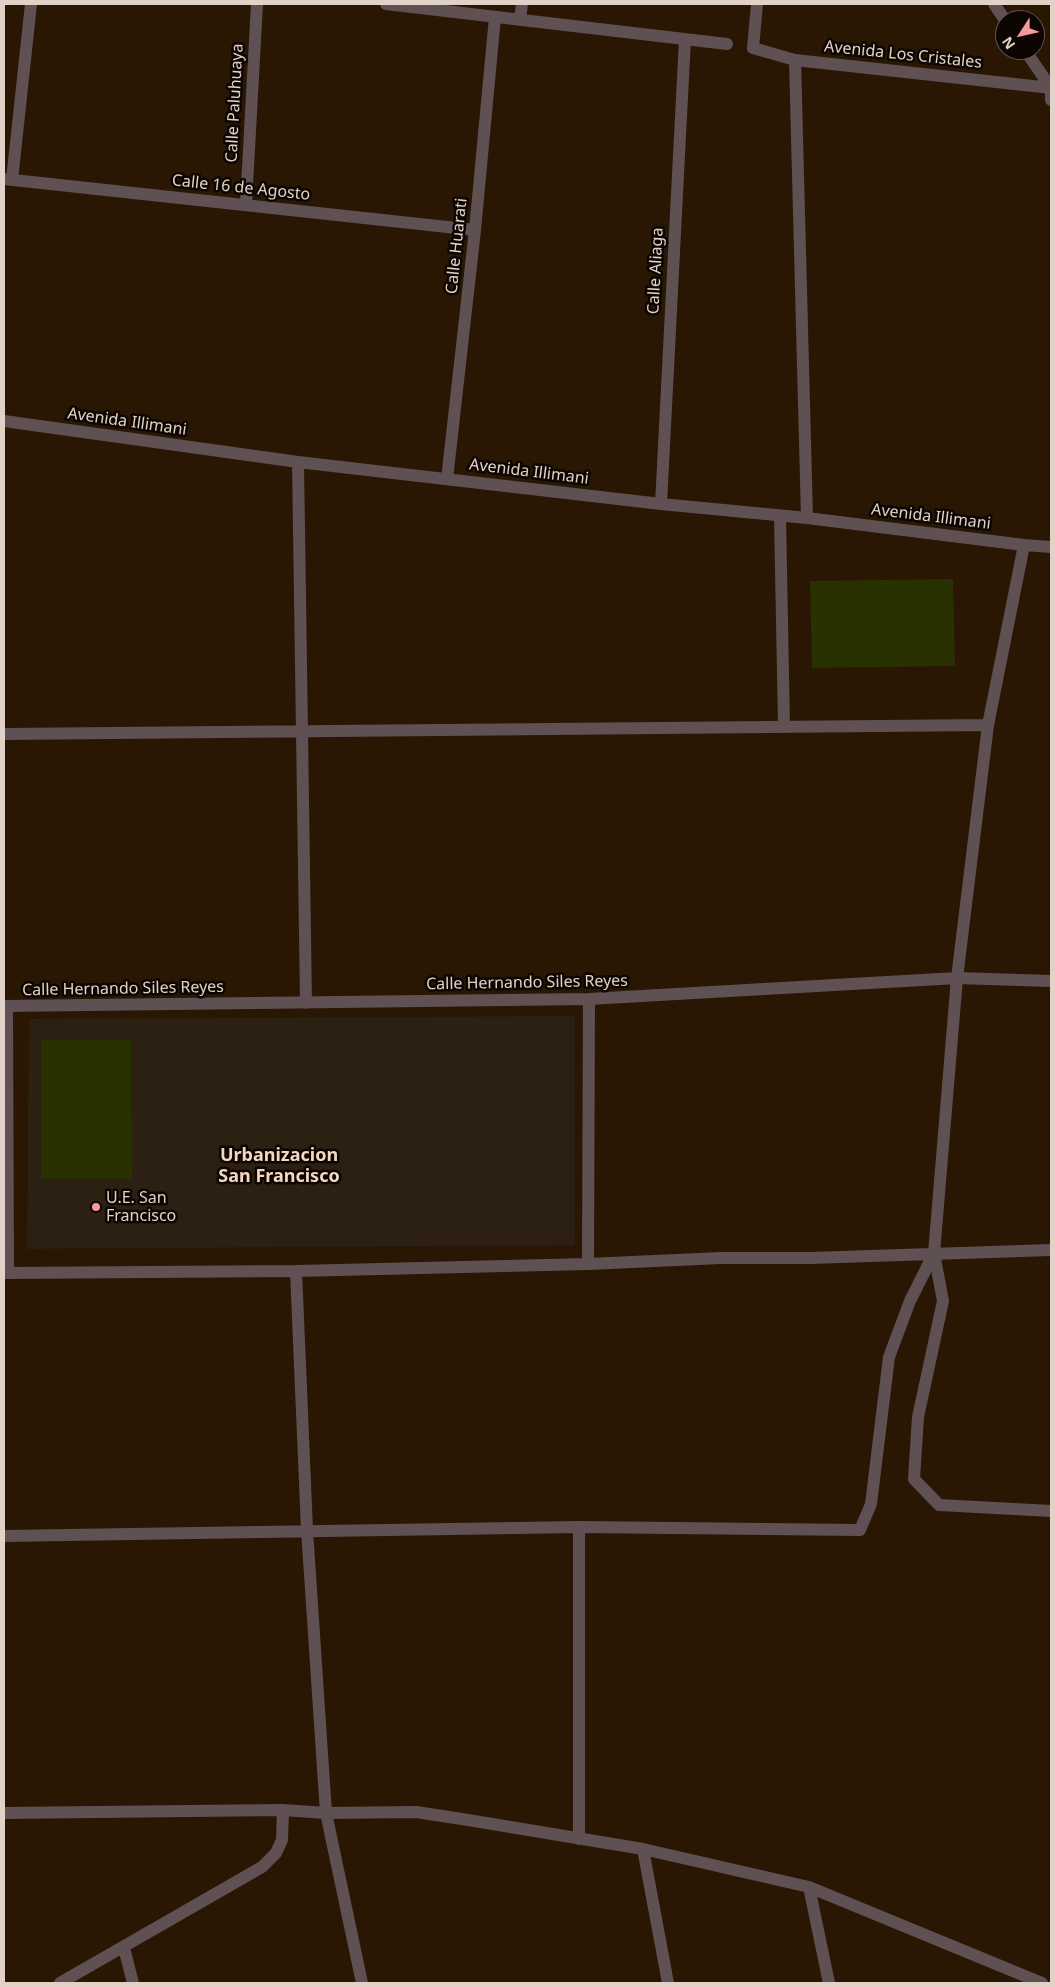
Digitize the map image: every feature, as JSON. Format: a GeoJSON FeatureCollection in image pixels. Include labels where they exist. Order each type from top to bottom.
{"type":"FeatureCollection","features":[{"type":"Feature","properties":{"kind":"street"},"geometry":{"type":"LineString","coordinates":[[8,180],[31,4]]}},
{"type":"Feature","properties":{"kind":"street","name":"Calle Paluhuaya"},"geometry":{"type":"LineString","coordinates":[[246,204],[257,4]]}},
{"type":"Feature","properties":{"kind":"street"},"geometry":{"type":"LineString","coordinates":[[386,4],[727,44]]}},
{"type":"Feature","properties":{"kind":"street"},"geometry":{"type":"LineString","coordinates":[[520,19],[522,4]]}},
{"type":"Feature","properties":{"kind":"street","name":"Avenida Los Cristales"},"geometry":{"type":"LineString","coordinates":[[757,4],[753,48],[795,60],[1051,88]]}},
{"type":"Feature","properties":{"kind":"street","name":"Calle Huarati"},"geometry":{"type":"LineString","coordinates":[[447,479],[475,230],[495,16]]}},
{"type":"Feature","properties":{"kind":"street","name":"Calle Aliaga"},"geometry":{"type":"LineString","coordinates":[[661,504],[685,39]]}},
{"type":"Feature","properties":{"kind":"street"},"geometry":{"type":"LineString","coordinates":[[795,60],[807,518]]}},
{"type":"Feature","properties":{"kind":"street"},"geometry":{"type":"LineString","coordinates":[[1032,60],[1051,88],[1051,100]]}},
{"type":"Feature","properties":{"kind":"street","name":"Calle 16 de Agosto"},"geometry":{"type":"LineString","coordinates":[[8,180],[475,230]]}},
{"type":"Feature","properties":{"kind":"street","name":"Avenida Illimani"},"geometry":{"type":"LineString","coordinates":[[4,421],[298,462],[1051,547]]}},
{"type":"Feature","properties":{"kind":"street"},"geometry":{"type":"LineString","coordinates":[[298,462],[306,1003]]}},
{"type":"Feature","properties":{"kind":"street"},"geometry":{"type":"LineString","coordinates":[[780,516],[784,727]]}},
{"type":"Feature","properties":{"kind":"street"},"geometry":{"type":"LineString","coordinates":[[1024,545],[988,725],[957,978],[934,1253],[943,1301],[918,1417],[914,1479],[939,1505],[1051,1511]]}},
{"type":"Feature","properties":{"kind":"street"},"geometry":{"type":"LineString","coordinates":[[4,734],[988,725]]}},
{"type":"Feature","properties":{"kind":"street","name":"Calle Hernando Siles Reyes"},"geometry":{"type":"LineString","coordinates":[[5,1006],[588,999],[957,978],[1051,981]]}},
{"type":"Feature","properties":{"kind":"street"},"geometry":{"type":"LineString","coordinates":[[588,999],[588,1264]]}},
{"type":"Feature","properties":{"kind":"street"},"geometry":{"type":"LineString","coordinates":[[5,1006],[6,1273],[296,1271],[1051,1250]]}},
{"type":"Feature","properties":{"kind":"street"},"geometry":{"type":"LineString","coordinates":[[4,1536],[579,1527],[860,1530],[871,1504],[889,1357],[910,1301],[934,1253]]}},
{"type":"Feature","properties":{"kind":"street"},"geometry":{"type":"LineString","coordinates":[[296,1271],[308,1530],[326,1813],[362,1983]]}},
{"type":"Feature","properties":{"kind":"street"},"geometry":{"type":"LineString","coordinates":[[579,1527],[579,1838]]}},
{"type":"Feature","properties":{"kind":"street"},"geometry":{"type":"LineString","coordinates":[[60,1983],[124,1948],[270,1861],[282,1840],[283,1810]]}},
{"type":"Feature","properties":{"kind":"street"},"geometry":{"type":"LineString","coordinates":[[4,1813],[283,1810],[326,1813],[416,1812],[579,1838],[643,1849],[809,1887],[1042,1983]]}},
{"type":"Feature","properties":{"kind":"street"},"geometry":{"type":"LineString","coordinates":[[643,1849],[668,1983]]}},
{"type":"Feature","properties":{"kind":"street"},"geometry":{"type":"LineString","coordinates":[[809,1887],[828,1983]]}},
{"type":"Feature","properties":{"kind":"street"},"geometry":{"type":"LineString","coordinates":[[124,1948],[133,1983]]}},
{"type":"Feature","properties":{"kind":"shaded area"},"geometry":{"type":"Polygon","coordinates":[[[575,1016],[575,1245],[27,1249],[29,1019],[575,1016]]]}},
{"type":"Feature","properties":{"kind":"green space"},"geometry":{"type":"Polygon","coordinates":[[[953,579],[955,666],[812,668],[810,581],[953,579]]]}},
{"type":"Feature","properties":{"kind":"green space"},"geometry":{"type":"Polygon","coordinates":[[[41,1040],[131,1040],[132,1179],[41,1179],[41,1040]]]}},
{"type":"Feature","properties":{"kind":"place","name":"U.E. San Francisco"},"geometry":{"type":"Point","coordinates":[96,1207]}},
{"type":"Feature","properties":{"kind":"district","name":"Urbanizacion San Francisco"},"geometry":{"type":"Point","coordinates":[279,1166]}}]}
